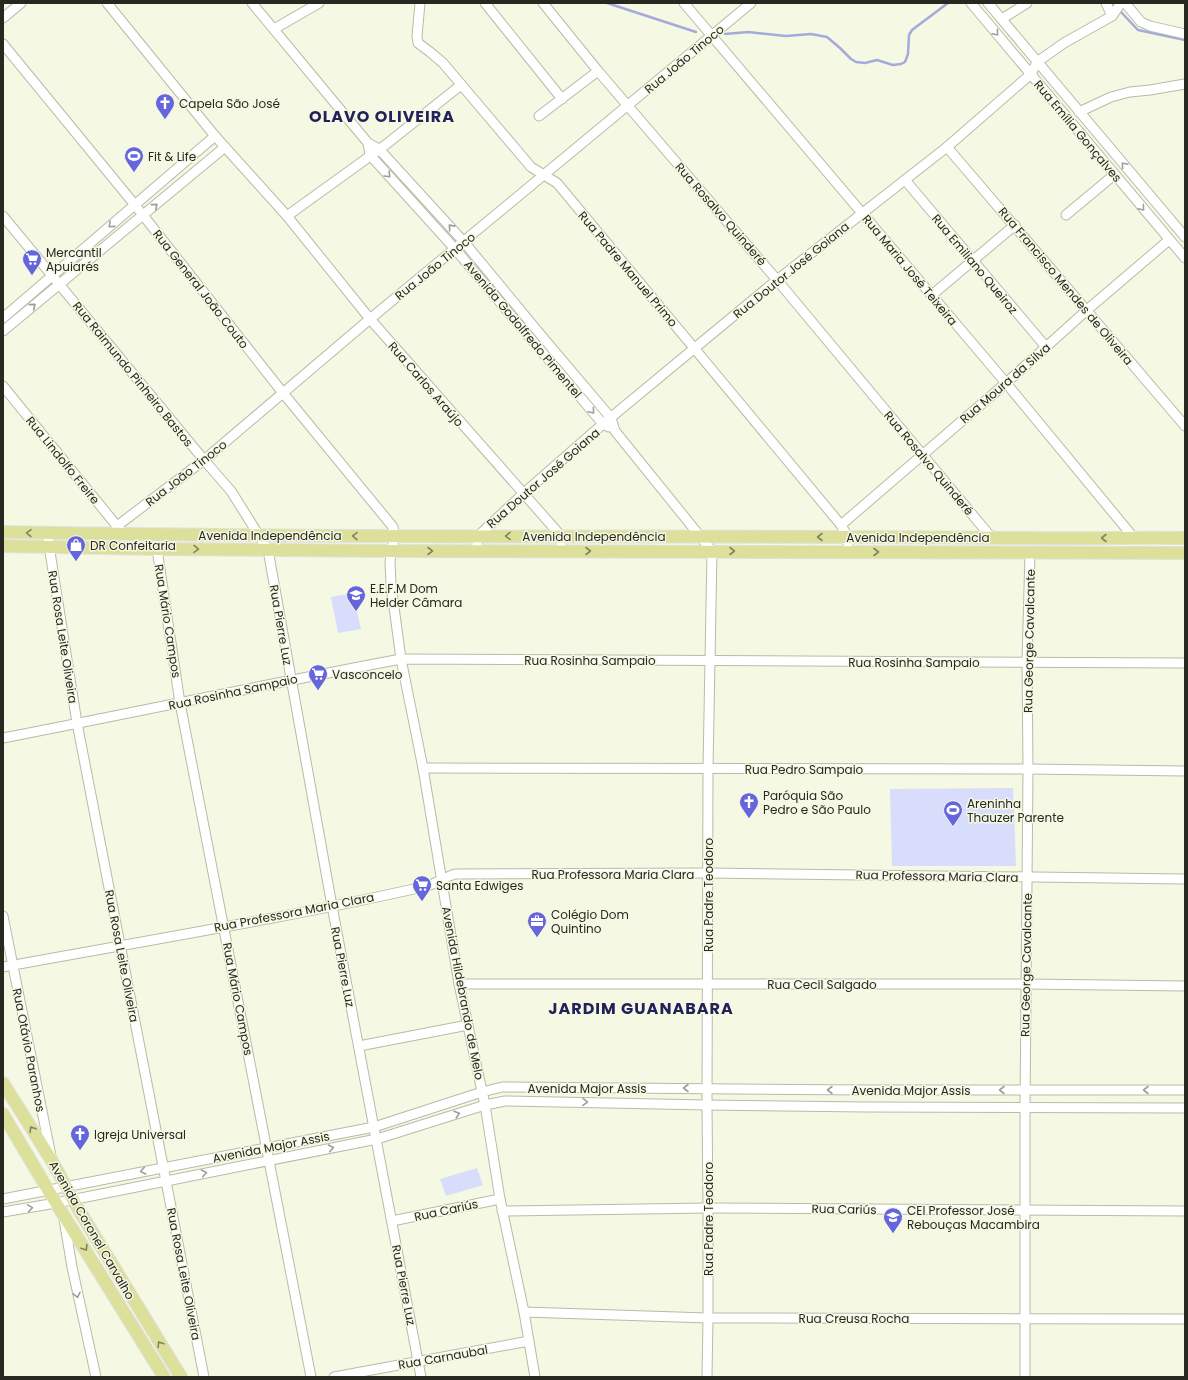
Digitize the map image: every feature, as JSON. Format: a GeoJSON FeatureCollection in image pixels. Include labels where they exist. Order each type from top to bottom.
{"type":"FeatureCollection","features":[{"type":"Feature","properties":{"kind":"main road","name":"Avenida Independência"},"geometry":{"type":"LineString","coordinates":[[3,532],[46,533],[120,530],[259,535],[477,537],[1134,538],[1182,536]]}},
{"type":"Feature","properties":{"kind":"main road","name":"Avenida Independência"},"geometry":{"type":"LineString","coordinates":[[3,546],[391,551],[477,550],[1185,553]]}},
{"type":"Feature","properties":{"kind":"main road","name":"Avenida Coronel Carvalho"},"geometry":{"type":"LineString","coordinates":[[3,1083],[52,1160],[72,1199],[181,1377]]}},
{"type":"Feature","properties":{"kind":"main road","name":"Avenida Coronel Carvalho"},"geometry":{"type":"LineString","coordinates":[[3,1114],[48,1190],[164,1377]]}},
{"type":"Feature","properties":{"kind":"street"},"geometry":{"type":"LineString","coordinates":[[3,18],[20,3]]}},
{"type":"Feature","properties":{"kind":"street","name":"Rua Carlos Araújo"},"geometry":{"type":"LineString","coordinates":[[107,3],[215,136],[287,216],[370,320],[561,536]]}},
{"type":"Feature","properties":{"kind":"street"},"geometry":{"type":"LineString","coordinates":[[252,3],[374,152]]}},
{"type":"Feature","properties":{"kind":"street"},"geometry":{"type":"LineString","coordinates":[[274,29],[319,3]]}},
{"type":"Feature","properties":{"kind":"street","name":"Rua Padre Manuel Primo"},"geometry":{"type":"LineString","coordinates":[[410,3],[420,3],[417,42],[419,45],[426,48],[436,57],[531,167],[536,172],[557,183],[841,525],[848,537]]}},
{"type":"Feature","properties":{"kind":"street"},"geometry":{"type":"LineString","coordinates":[[485,3],[562,99]]}},
{"type":"Feature","properties":{"kind":"street","name":"Rua Rosalvo Quinderé"},"geometry":{"type":"LineString","coordinates":[[543,3],[598,71],[777,280],[991,537]]}},
{"type":"Feature","properties":{"kind":"street","name":"Rua Maria José Teixeira"},"geometry":{"type":"LineString","coordinates":[[684,3],[932,295],[1134,538]]}},
{"type":"Feature","properties":{"kind":"street","name":"Rua João Tinoco"},"geometry":{"type":"LineString","coordinates":[[120,530],[751,3]]}},
{"type":"Feature","properties":{"kind":"street","name":"Rua Emília Gonçalves"},"geometry":{"type":"LineString","coordinates":[[971,3],[1185,258]]}},
{"type":"Feature","properties":{"kind":"street","name":"Rua Emília Gonçalves"},"geometry":{"type":"LineString","coordinates":[[988,3],[1183,233]]}},
{"type":"Feature","properties":{"kind":"street"},"geometry":{"type":"LineString","coordinates":[[1002,19],[1027,3]]}},
{"type":"Feature","properties":{"kind":"street"},"geometry":{"type":"LineString","coordinates":[[1106,3],[1112,16]]}},
{"type":"Feature","properties":{"kind":"street","name":"Rua Doutor José Goiana"},"geometry":{"type":"LineString","coordinates":[[477,550],[477,537],[523,494],[611,418],[777,280],[947,146],[1031,74],[1037,62],[1064,43],[1112,16],[1121,3]]}},
{"type":"Feature","properties":{"kind":"street"},"geometry":{"type":"LineString","coordinates":[[1125,3],[1141,22],[1150,26],[1185,34]]}},
{"type":"Feature","properties":{"kind":"street","name":"Rua General João Couto"},"geometry":{"type":"LineString","coordinates":[[3,44],[135,205],[283,393],[391,524],[394,530],[394,536]]}},
{"type":"Feature","properties":{"kind":"street"},"geometry":{"type":"LineString","coordinates":[[539,116],[598,71]]}},
{"type":"Feature","properties":{"kind":"street"},"geometry":{"type":"LineString","coordinates":[[1080,112],[1111,97],[1130,92],[1185,84]]}},
{"type":"Feature","properties":{"kind":"street"},"geometry":{"type":"LineString","coordinates":[[287,216],[461,85]]}},
{"type":"Feature","properties":{"kind":"street"},"geometry":{"type":"LineString","coordinates":[[3,318],[215,136]]}},
{"type":"Feature","properties":{"kind":"street","name":"Rua Francisco Mendes de Oliveira"},"geometry":{"type":"LineString","coordinates":[[947,146],[1185,426]]}},
{"type":"Feature","properties":{"kind":"street"},"geometry":{"type":"LineString","coordinates":[[3,331],[225,147]]}},
{"type":"Feature","properties":{"kind":"street","name":"Avenida Godolfredo Pimentel"},"geometry":{"type":"LineString","coordinates":[[374,152],[464,242],[611,418]]}},
{"type":"Feature","properties":{"kind":"street","name":"Avenida Godolfredo Pimentel"},"geometry":{"type":"LineString","coordinates":[[374,152],[604,424],[615,431]]}},
{"type":"Feature","properties":{"kind":"street"},"geometry":{"type":"LineString","coordinates":[[1066,215],[1114,175]]}},
{"type":"Feature","properties":{"kind":"street","name":"Rua Emiliano Queiroz"},"geometry":{"type":"LineString","coordinates":[[905,180],[1046,347]]}},
{"type":"Feature","properties":{"kind":"street"},"geometry":{"type":"LineString","coordinates":[[1130,194],[1141,185]]}},
{"type":"Feature","properties":{"kind":"street","name":"Rua Raimundo Pinheiro Bastos"},"geometry":{"type":"LineString","coordinates":[[3,216],[231,491],[259,535]]}},
{"type":"Feature","properties":{"kind":"street"},"geometry":{"type":"LineString","coordinates":[[932,295],[1015,225]]}},
{"type":"Feature","properties":{"kind":"street","name":"Rua Moura da Silva"},"geometry":{"type":"LineString","coordinates":[[841,525],[1169,240]]}},
{"type":"Feature","properties":{"kind":"street"},"geometry":{"type":"LineString","coordinates":[[532,340],[540,334]]}},
{"type":"Feature","properties":{"kind":"street","name":"Rua Lindolfo Freire"},"geometry":{"type":"LineString","coordinates":[[3,386],[120,530]]}},
{"type":"Feature","properties":{"kind":"street"},"geometry":{"type":"LineString","coordinates":[[611,418],[615,431],[712,551]]}},
{"type":"Feature","properties":{"kind":"street","name":"Rua Rosa Leite Oliveira"},"geometry":{"type":"LineString","coordinates":[[46,533],[77,723],[204,1377]]}},
{"type":"Feature","properties":{"kind":"street","name":"Rua Pierre Luz"},"geometry":{"type":"LineString","coordinates":[[259,535],[268,550],[332,906],[421,1377]]}},
{"type":"Feature","properties":{"kind":"street","name":"Avenida Hildebrando de Melo"},"geometry":{"type":"LineString","coordinates":[[394,536],[390,562],[391,585],[401,659],[423,768],[459,984],[485,1105],[502,1211],[524,1312],[535,1377]]}},
{"type":"Feature","properties":{"kind":"street"},"geometry":{"type":"LineString","coordinates":[[561,536],[561,551]]}},
{"type":"Feature","properties":{"kind":"street"},"geometry":{"type":"LineString","coordinates":[[848,537],[848,551]]}},
{"type":"Feature","properties":{"kind":"street","name":"Rua Mário Campos"},"geometry":{"type":"LineString","coordinates":[[157,549],[180,703],[311,1377]]}},
{"type":"Feature","properties":{"kind":"street","name":"Rua Padre Teodoro"},"geometry":{"type":"LineString","coordinates":[[707,1377],[708,769],[712,551]]}},
{"type":"Feature","properties":{"kind":"street","name":"Rua George Cavalcante"},"geometry":{"type":"LineString","coordinates":[[1025,1377],[1024,1210],[1027,984],[1027,662],[1030,553]]}},
{"type":"Feature","properties":{"kind":"street","name":"Rua Rosinha Sampaio"},"geometry":{"type":"LineString","coordinates":[[3,738],[401,659],[1185,664]]}},
{"type":"Feature","properties":{"kind":"street","name":"Rua Pedro Sampaio"},"geometry":{"type":"LineString","coordinates":[[423,768],[1028,769],[1185,771]]}},
{"type":"Feature","properties":{"kind":"street","name":"Rua Professora Maria Clara"},"geometry":{"type":"LineString","coordinates":[[8,966],[332,906],[429,885],[455,874],[708,873],[1185,879]]}},
{"type":"Feature","properties":{"kind":"street","name":"Rua Otávio Paranhos"},"geometry":{"type":"LineString","coordinates":[[3,916],[8,966],[52,1160]]}},
{"type":"Feature","properties":{"kind":"street","name":"Rua Cecil Salgado"},"geometry":{"type":"LineString","coordinates":[[459,984],[1027,984],[1185,986]]}},
{"type":"Feature","properties":{"kind":"street"},"geometry":{"type":"LineString","coordinates":[[358,1046],[468,1025]]}},
{"type":"Feature","properties":{"kind":"street","name":"Avenida Major Assis"},"geometry":{"type":"LineString","coordinates":[[3,1199],[374,1127],[502,1087],[867,1090],[1182,1090]]}},
{"type":"Feature","properties":{"kind":"street"},"geometry":{"type":"LineString","coordinates":[[866,1107],[867,1090]]}},
{"type":"Feature","properties":{"kind":"street"},"geometry":{"type":"LineString","coordinates":[[1182,1090],[1182,1108]]}},
{"type":"Feature","properties":{"kind":"street","name":"Avenida Major Assis"},"geometry":{"type":"LineString","coordinates":[[3,1212],[56,1203],[376,1139],[485,1105],[505,1101],[866,1107],[1182,1108]]}},
{"type":"Feature","properties":{"kind":"street","name":"Rua Cariús"},"geometry":{"type":"LineString","coordinates":[[392,1221],[500,1199]]}},
{"type":"Feature","properties":{"kind":"street","name":"Rua Cariús"},"geometry":{"type":"LineString","coordinates":[[502,1211],[708,1208],[1185,1211]]}},
{"type":"Feature","properties":{"kind":"street"},"geometry":{"type":"LineString","coordinates":[[64,1215],[72,1267],[96,1377]]}},
{"type":"Feature","properties":{"kind":"street","name":"Rua Creusa Rocha"},"geometry":{"type":"LineString","coordinates":[[524,1312],[708,1318],[1185,1319]]}},
{"type":"Feature","properties":{"kind":"street","name":"Rua Carnaubal"},"geometry":{"type":"LineString","coordinates":[[334,1377],[528,1341]]}},
{"type":"Feature","properties":{"kind":"shaded area"},"geometry":{"type":"Polygon","coordinates":[[[353,593],[361,629],[338,633],[331,597],[353,593]]]}},
{"type":"Feature","properties":{"kind":"shaded area","name":"Areninha Thauzer Parente"},"geometry":{"type":"Polygon","coordinates":[[[1013,788],[1016,866],[892,866],[890,789],[1013,788]]]}},
{"type":"Feature","properties":{"kind":"shaded area"},"geometry":{"type":"Polygon","coordinates":[[[477,1168],[483,1185],[446,1196],[440,1179],[477,1168]]]}},
{"type":"Feature","properties":{"kind":"waterway"},"geometry":{"type":"LineString","coordinates":[[607,3],[696,32]]}},
{"type":"Feature","properties":{"kind":"waterway"},"geometry":{"type":"LineString","coordinates":[[725,34],[748,32],[786,36],[811,34],[827,37],[856,62],[865,63],[877,60],[893,65],[901,64],[905,62],[908,54],[909,35],[912,30],[948,3]]}},
{"type":"Feature","properties":{"kind":"waterway"},"geometry":{"type":"LineString","coordinates":[[1119,10],[1138,30],[1185,40]]}},
{"type":"Feature","properties":{"kind":"place","name":"Capela São José"},"geometry":{"type":"Point","coordinates":[165,120]}},
{"type":"Feature","properties":{"kind":"place","name":"Fit & Life"},"geometry":{"type":"Point","coordinates":[134,173]}},
{"type":"Feature","properties":{"kind":"place","name":"Mercantil Apuiarés"},"geometry":{"type":"Point","coordinates":[32,276]}},
{"type":"Feature","properties":{"kind":"place","name":"DR Confeitaria"},"geometry":{"type":"Point","coordinates":[76,562]}},
{"type":"Feature","properties":{"kind":"place","name":"E.E.F.M Dom Helder Câmara"},"geometry":{"type":"Point","coordinates":[356,612]}},
{"type":"Feature","properties":{"kind":"place","name":"Vasconcelo"},"geometry":{"type":"Point","coordinates":[318,691]}},
{"type":"Feature","properties":{"kind":"place","name":"Paróquia São Pedro e São Paulo"},"geometry":{"type":"Point","coordinates":[749,819]}},
{"type":"Feature","properties":{"kind":"place","name":"Areninha Thauzer Parente"},"geometry":{"type":"Point","coordinates":[953,827]}},
{"type":"Feature","properties":{"kind":"place","name":"Santa Edwiges"},"geometry":{"type":"Point","coordinates":[422,902]}},
{"type":"Feature","properties":{"kind":"place","name":"Colégio Dom Quintino"},"geometry":{"type":"Point","coordinates":[537,938]}},
{"type":"Feature","properties":{"kind":"place","name":"Igreja Universal"},"geometry":{"type":"Point","coordinates":[80,1151]}},
{"type":"Feature","properties":{"kind":"place","name":"CEI Professor José Rebouças Macambira"},"geometry":{"type":"Point","coordinates":[893,1234]}},
{"type":"Feature","properties":{"kind":"district","name":"OLAVO OLIVEIRA"},"geometry":{"type":"Point","coordinates":[382,116]}},
{"type":"Feature","properties":{"kind":"district","name":"JARDIM GUANABARA"},"geometry":{"type":"Point","coordinates":[641,1008]}}]}
